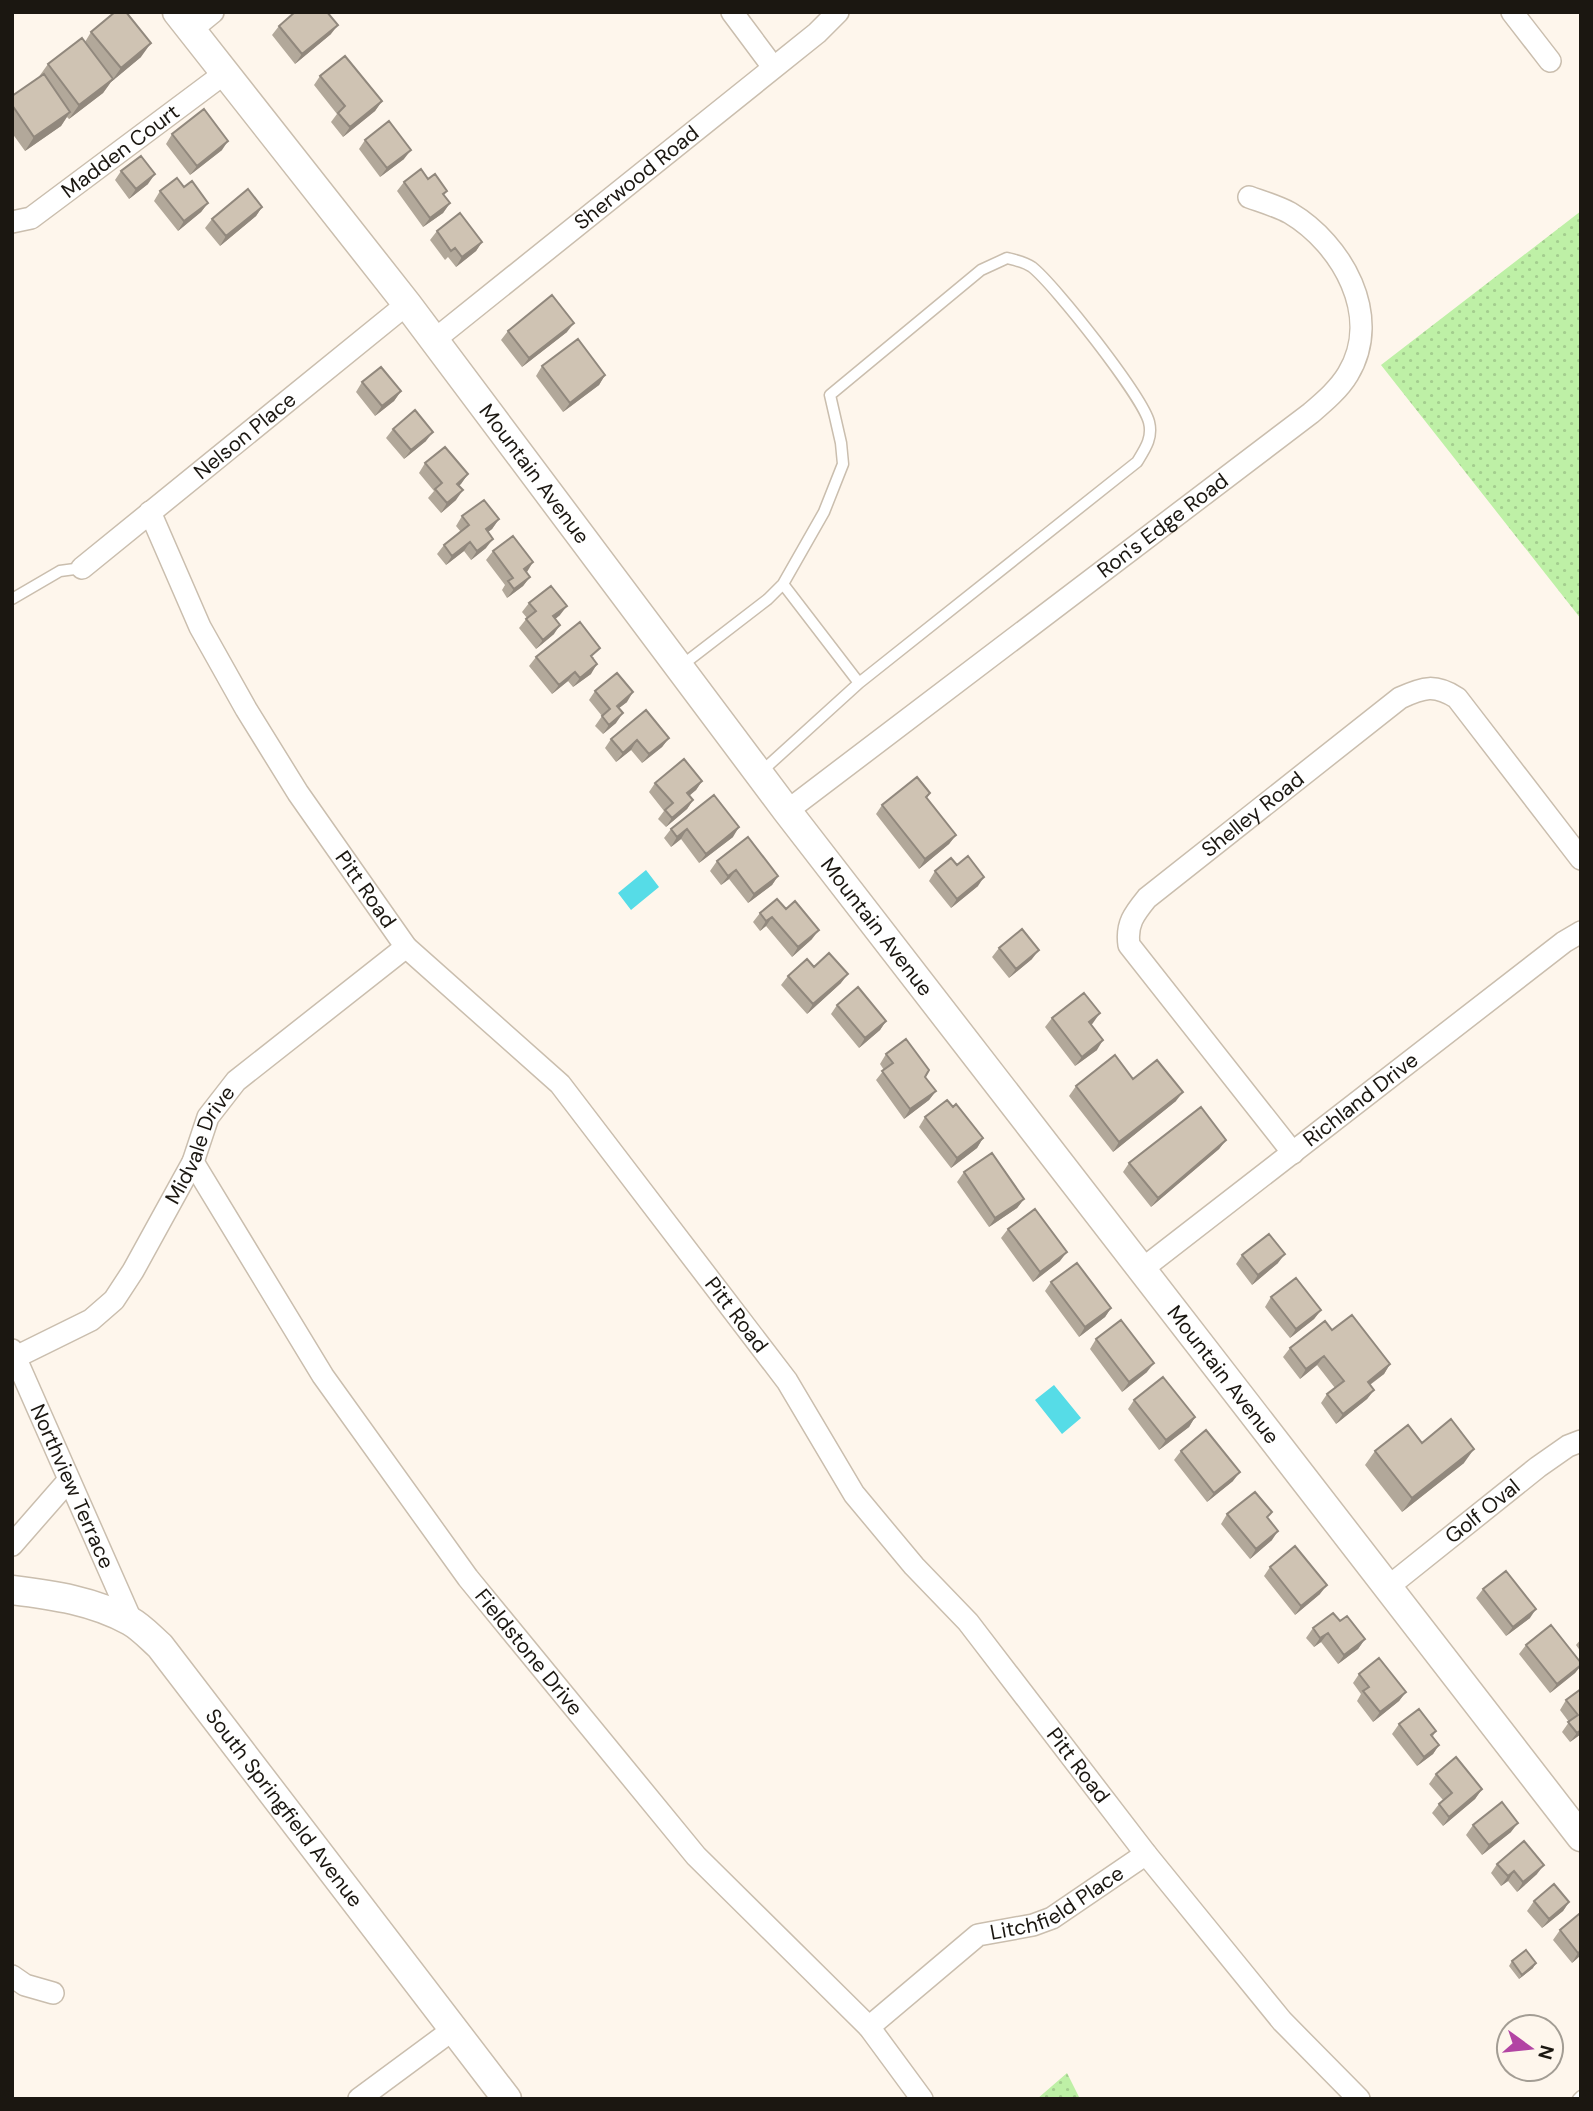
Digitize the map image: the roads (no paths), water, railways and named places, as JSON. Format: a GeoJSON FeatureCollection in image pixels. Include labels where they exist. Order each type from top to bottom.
{"type":"FeatureCollection","features":[{"type":"Feature","properties":{"kind":"street"},"geometry":{"type":"LineString","coordinates":[[184,21],[213,12]]}},
{"type":"Feature","properties":{"kind":"street"},"geometry":{"type":"LineString","coordinates":[[732,12],[774,67]]}},
{"type":"Feature","properties":{"kind":"street","name":"Sherwood Road"},"geometry":{"type":"LineString","coordinates":[[433,341],[817,33],[838,12]]}},
{"type":"Feature","properties":{"kind":"street"},"geometry":{"type":"LineString","coordinates":[[1512,12],[1550,61]]}},
{"type":"Feature","properties":{"kind":"street","name":"Mountain Avenue"},"geometry":{"type":"LineString","coordinates":[[184,21],[407,304],[787,811],[1581,1836]]}},
{"type":"Feature","properties":{"kind":"street","name":"Madden Court"},"geometry":{"type":"LineString","coordinates":[[12,222],[31,218],[225,73]]}},
{"type":"Feature","properties":{"kind":"street","name":"Ron's Edge Road"},"geometry":{"type":"LineString","coordinates":[[787,811],[1334,393],[1349,373],[1360,347],[1362,323],[1359,299],[1350,279],[1333,254],[1306,225],[1280,208],[1250,197]]}},
{"type":"Feature","properties":{"kind":"street","name":"Nelson Place"},"geometry":{"type":"LineString","coordinates":[[82,568],[407,304]]}},
{"type":"Feature","properties":{"kind":"street","name":"Pitt Road"},"geometry":{"type":"LineString","coordinates":[[150,512],[200,626],[246,709],[298,793],[406,947],[560,1084],[787,1381],[854,1494],[914,1566],[968,1622],[1146,1854],[1282,2021],[1359,2099]]}},
{"type":"Feature","properties":{"kind":"street","name":"Shelley Road"},"geometry":{"type":"LineString","coordinates":[[1293,1153],[1129,945],[1127,931],[1131,917],[1147,898],[1400,698],[1425,688],[1442,689],[1457,698],[1581,859]]}},
{"type":"Feature","properties":{"kind":"street","name":"Richland Drive"},"geometry":{"type":"LineString","coordinates":[[1141,1270],[1564,942],[1581,932]]}},
{"type":"Feature","properties":{"kind":"street","name":"Midvale Drive"},"geometry":{"type":"LineString","coordinates":[[14,1353],[92,1320],[114,1300],[193,1162],[208,1117],[236,1081],[406,947]]}},
{"type":"Feature","properties":{"kind":"street","name":"Fieldstone Drive"},"geometry":{"type":"LineString","coordinates":[[193,1162],[323,1376],[468,1578],[696,1856],[869,2027],[922,2099]]}},
{"type":"Feature","properties":{"kind":"street","name":"Northview Terrace"},"geometry":{"type":"LineString","coordinates":[[14,1353],[132,1622]]}},
{"type":"Feature","properties":{"kind":"street","name":"Golf Oval"},"geometry":{"type":"LineString","coordinates":[[1388,1587],[1538,1467],[1568,1446],[1581,1441]]}},
{"type":"Feature","properties":{"kind":"street"},"geometry":{"type":"LineString","coordinates":[[12,1545],[68,1481]]}},
{"type":"Feature","properties":{"kind":"street","name":"South Springfield Avenue"},"geometry":{"type":"LineString","coordinates":[[12,1590],[82,1601],[132,1622],[160,1646],[507,2099]]}},
{"type":"Feature","properties":{"kind":"street","name":"Litchfield Place"},"geometry":{"type":"LineString","coordinates":[[869,2027],[978,1935],[1032,1925],[1052,1918],[1146,1854]]}},
{"type":"Feature","properties":{"kind":"street"},"geometry":{"type":"LineString","coordinates":[[12,1976],[24,1985],[53,1993]]}},
{"type":"Feature","properties":{"kind":"street"},"geometry":{"type":"LineString","coordinates":[[359,2099],[455,2028]]}},
{"type":"Feature","properties":{"kind":"lane"},"geometry":{"type":"LineString","coordinates":[[678,668],[768,599],[783,583],[824,512],[843,464],[830,395],[982,270],[1007,258],[1030,265],[1049,283],[1137,395],[1149,423],[1149,442],[1137,462],[859,683],[759,774]]}},
{"type":"Feature","properties":{"kind":"lane"},"geometry":{"type":"LineString","coordinates":[[12,598],[60,571],[82,568]]}},
{"type":"Feature","properties":{"kind":"lane"},"geometry":{"type":"LineString","coordinates":[[783,583],[859,683]]}},
{"type":"Feature","properties":{"kind":"water"},"geometry":{"type":"Polygon","coordinates":[[[646,870],[659,887],[631,910],[618,893],[646,870]]]}},
{"type":"Feature","properties":{"kind":"water"},"geometry":{"type":"Polygon","coordinates":[[[1054,1385],[1081,1418],[1062,1434],[1035,1400],[1054,1385]]]}}]}
